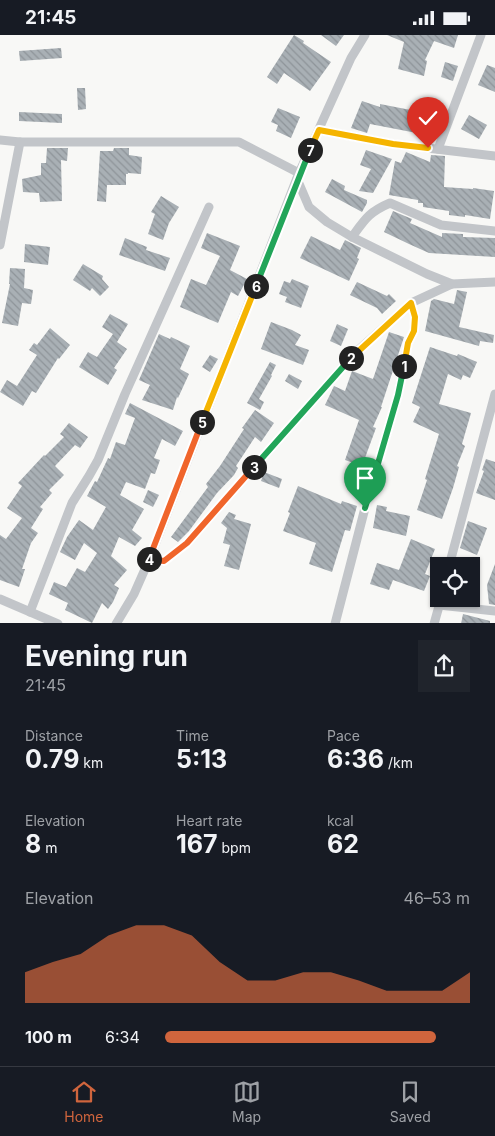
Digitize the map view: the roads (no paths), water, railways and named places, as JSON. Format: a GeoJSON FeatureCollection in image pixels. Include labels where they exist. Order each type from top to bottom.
{"type":"FeatureCollection","features":[{"type":"Feature","properties":{"kind":"street"},"geometry":{"type":"LineString","coordinates":[[116,623],[134,594],[149,560],[298,176],[351,58],[365,35]]}},
{"type":"Feature","properties":{"kind":"street"},"geometry":{"type":"LineString","coordinates":[[438,149],[481,35]]}},
{"type":"Feature","properties":{"kind":"street"},"geometry":{"type":"LineString","coordinates":[[319,130],[393,144],[495,156]]}},
{"type":"Feature","properties":{"kind":"street"},"geometry":{"type":"LineString","coordinates":[[0,140],[20,142],[239,142],[298,176],[309,207],[327,223],[427,274],[452,284]]}},
{"type":"Feature","properties":{"kind":"street"},"geometry":{"type":"LineString","coordinates":[[0,245],[20,142]]}},
{"type":"Feature","properties":{"kind":"street"},"geometry":{"type":"LineString","coordinates":[[352,237],[367,216],[374,210],[390,203],[441,225],[495,231]]}},
{"type":"Feature","properties":{"kind":"street"},"geometry":{"type":"LineString","coordinates":[[30,611],[72,503],[98,460],[125,394],[209,207]]}},
{"type":"Feature","properties":{"kind":"street"},"geometry":{"type":"LineString","coordinates":[[149,560],[164,561],[187,543],[356,352],[411,303],[452,284],[495,282]]}},
{"type":"Feature","properties":{"kind":"street"},"geometry":{"type":"LineString","coordinates":[[335,623],[365,508],[398,395],[408,343],[414,331],[415,317],[411,303]]}},
{"type":"Feature","properties":{"kind":"street"},"geometry":{"type":"LineString","coordinates":[[451,557],[495,393]]}},
{"type":"Feature","properties":{"kind":"street"},"geometry":{"type":"LineString","coordinates":[[0,599],[58,623]]}},
{"type":"Feature","properties":{"kind":"street"},"geometry":{"type":"LineString","coordinates":[[434,623],[439,607]]}},
{"type":"Feature","properties":{"kind":"street"},"geometry":{"type":"LineString","coordinates":[[471,607],[495,611]]}}]}
